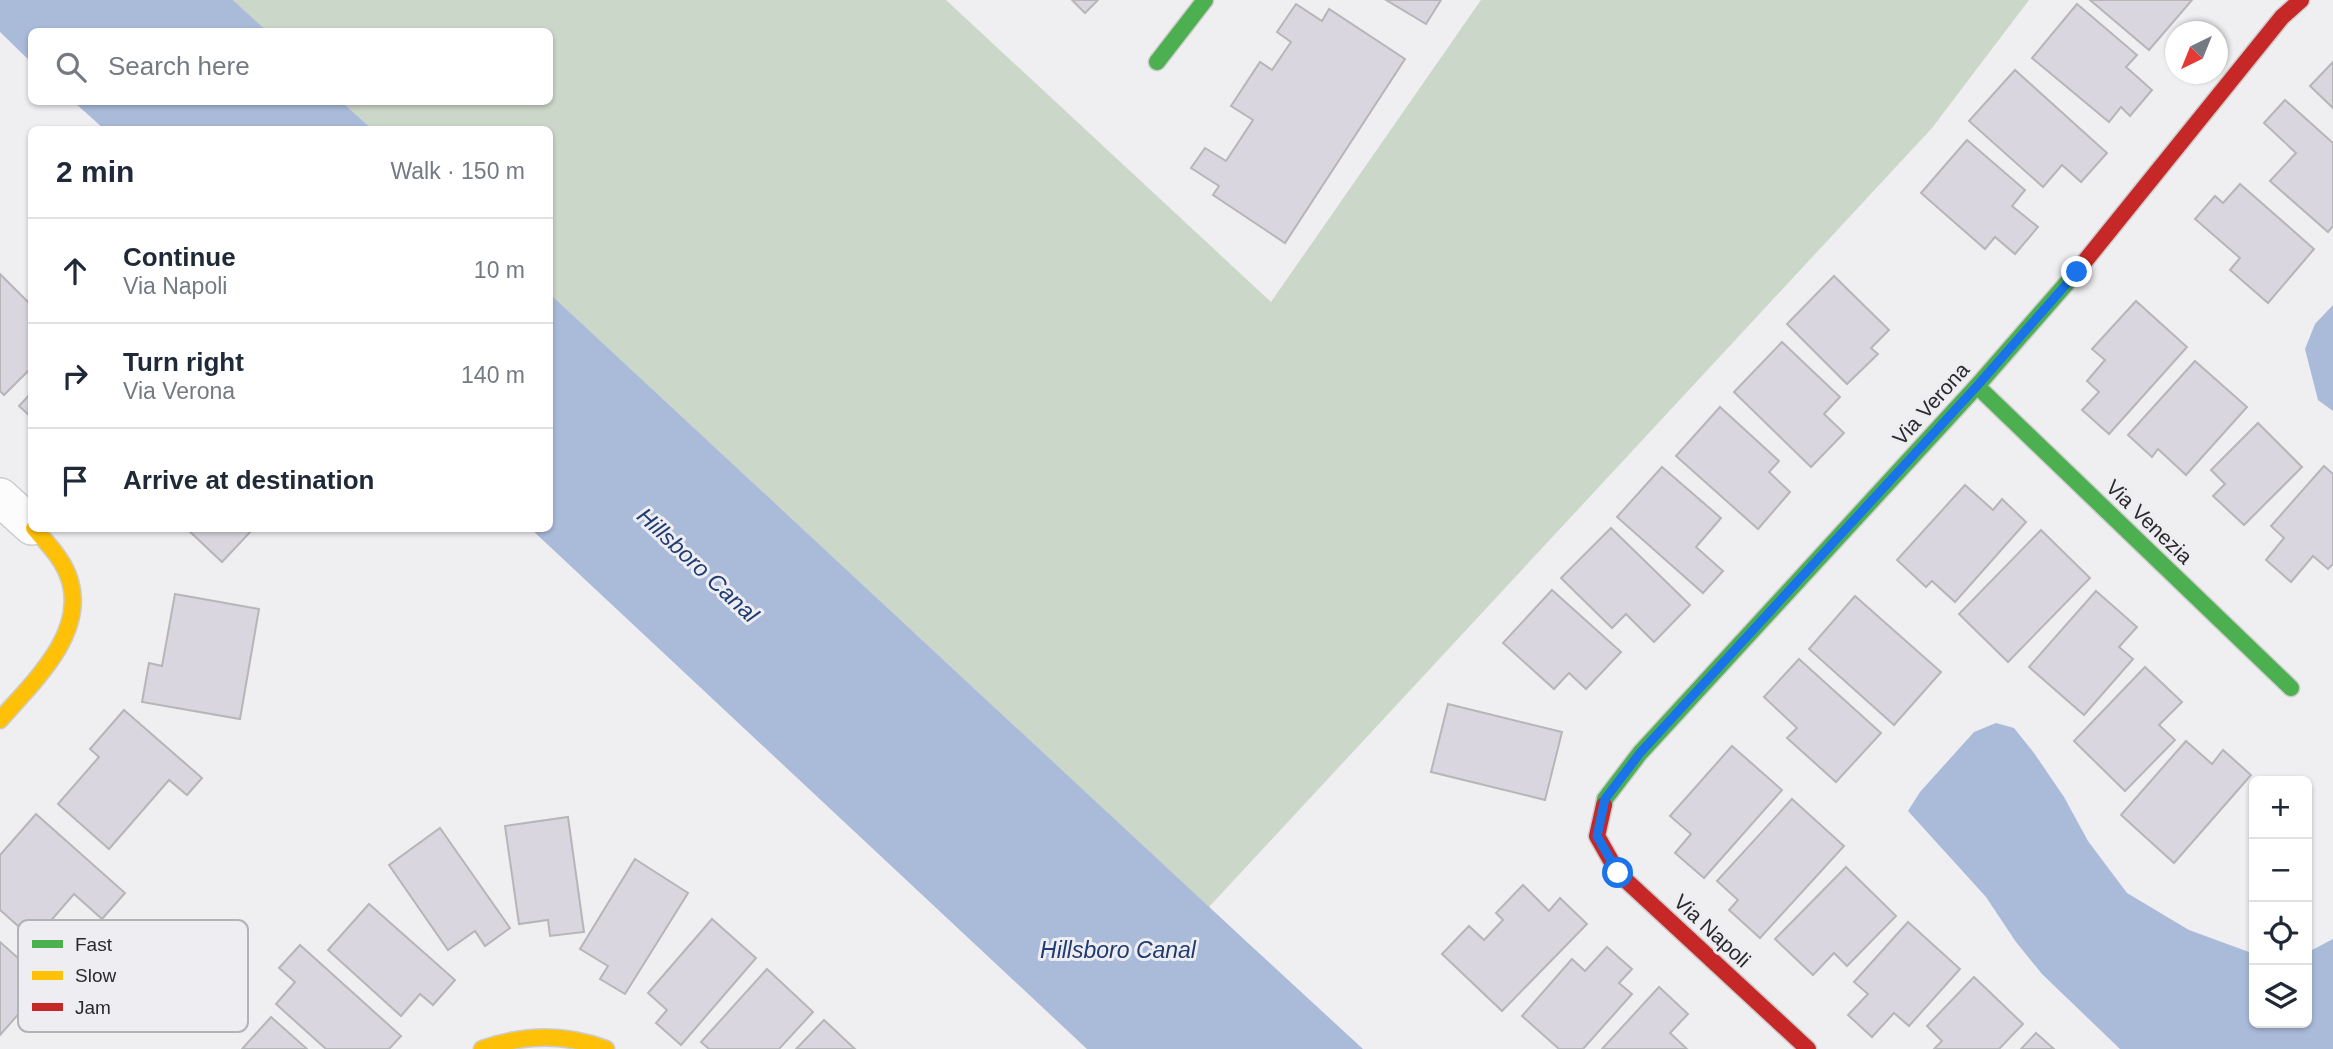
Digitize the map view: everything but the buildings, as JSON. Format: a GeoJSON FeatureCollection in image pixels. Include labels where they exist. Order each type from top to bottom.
{"type":"FeatureCollection","features":[{"type":"Feature","properties":{"kind":"street"},"geometry":{"type":"LineString","coordinates":[[1157,62],[1205,0]]}},
{"type":"Feature","properties":{"kind":"street","name":"Via Verona"},"geometry":{"type":"LineString","coordinates":[[1597,836],[1605,799],[1640,753],[1977,386],[2077,272],[2282,17],[2301,0]]}},
{"type":"Feature","properties":{"kind":"street","name":"Via Venezia"},"geometry":{"type":"LineString","coordinates":[[1977,386],[2291,688]]}},
{"type":"Feature","properties":{"kind":"street"},"geometry":{"type":"LineString","coordinates":[[0,497],[28,522]]}},
{"type":"Feature","properties":{"kind":"street"},"geometry":{"type":"LineString","coordinates":[[0,720],[54,658],[67,635],[73,609],[71,583],[61,558],[38,532]]}},
{"type":"Feature","properties":{"kind":"street","name":"Via Napoli"},"geometry":{"type":"LineString","coordinates":[[1597,836],[1618,873],[1808,1049]]}},
{"type":"Feature","properties":{"kind":"street"},"geometry":{"type":"LineString","coordinates":[[482,1049],[499,1042],[525,1037],[551,1036],[606,1049]]}},
{"type":"Feature","properties":{"kind":"green space"},"geometry":{"type":"Polygon","coordinates":[[[233,0],[946,0],[1271,302],[1481,0],[2029,0],[1932,128],[1209,907],[553,297],[553,126],[369,126],[345,105],[553,105],[553,28],[264,28],[233,0]]]}},
{"type":"Feature","properties":{"kind":"water"},"geometry":{"type":"Polygon","coordinates":[[[0,0],[233,0],[264,28],[28,28],[28,59],[0,32],[0,0]]]}},
{"type":"Feature","properties":{"kind":"water"},"geometry":{"type":"Polygon","coordinates":[[[77,105],[345,105],[369,126],[101,126],[77,105]]]}},
{"type":"Feature","properties":{"kind":"water","name":"Hillsboro Canal"},"geometry":{"type":"Polygon","coordinates":[[[553,297],[1363,1049],[1087,1049],[534,532],[553,532],[553,297]]]}},
{"type":"Feature","properties":{"kind":"water"},"geometry":{"type":"Polygon","coordinates":[[[2333,305],[2333,411],[2318,400],[2305,349],[2315,324],[2333,305]]]}},
{"type":"Feature","properties":{"kind":"water"},"geometry":{"type":"Polygon","coordinates":[[[1996,723],[2014,728],[2064,797],[2088,841],[2127,893],[2189,930],[2249,952],[2249,1028],[2312,1028],[2312,950],[2333,939],[2333,1049],[2120,1049],[2042,974],[2016,942],[1986,897],[1908,811],[1920,792],[1974,732],[1996,723]]]}},
{"type":"Feature","properties":{"kind":"traffic: fast"},"geometry":{"type":"LineString","coordinates":[[1157,62],[1205,0]]}},
{"type":"Feature","properties":{"kind":"traffic: fast"},"geometry":{"type":"LineString","coordinates":[[1604,805],[1605,799],[1640,753],[1977,386],[2073,276]]}},
{"type":"Feature","properties":{"kind":"traffic: fast"},"geometry":{"type":"LineString","coordinates":[[1977,386],[2291,688]]}},
{"type":"Feature","properties":{"kind":"traffic: slow"},"geometry":{"type":"LineString","coordinates":[[0,720],[53,657],[70,620],[73,601],[70,581],[64,566],[37,532]]}},
{"type":"Feature","properties":{"kind":"traffic: slow"},"geometry":{"type":"LineString","coordinates":[[482,1049],[513,1040],[544,1037],[575,1040],[606,1049]]}},
{"type":"Feature","properties":{"kind":"traffic: jam"},"geometry":{"type":"LineString","coordinates":[[2073,276],[2282,17],[2301,0]]}},
{"type":"Feature","properties":{"kind":"traffic: jam"},"geometry":{"type":"LineString","coordinates":[[1604,805],[1597,836],[1618,873],[1808,1049]]}},
{"type":"Feature","properties":{"kind":"route"},"geometry":{"type":"LineString","coordinates":[[1618,873],[1597,836],[1605,799],[1640,753],[1977,386],[2077,272]]}}]}
